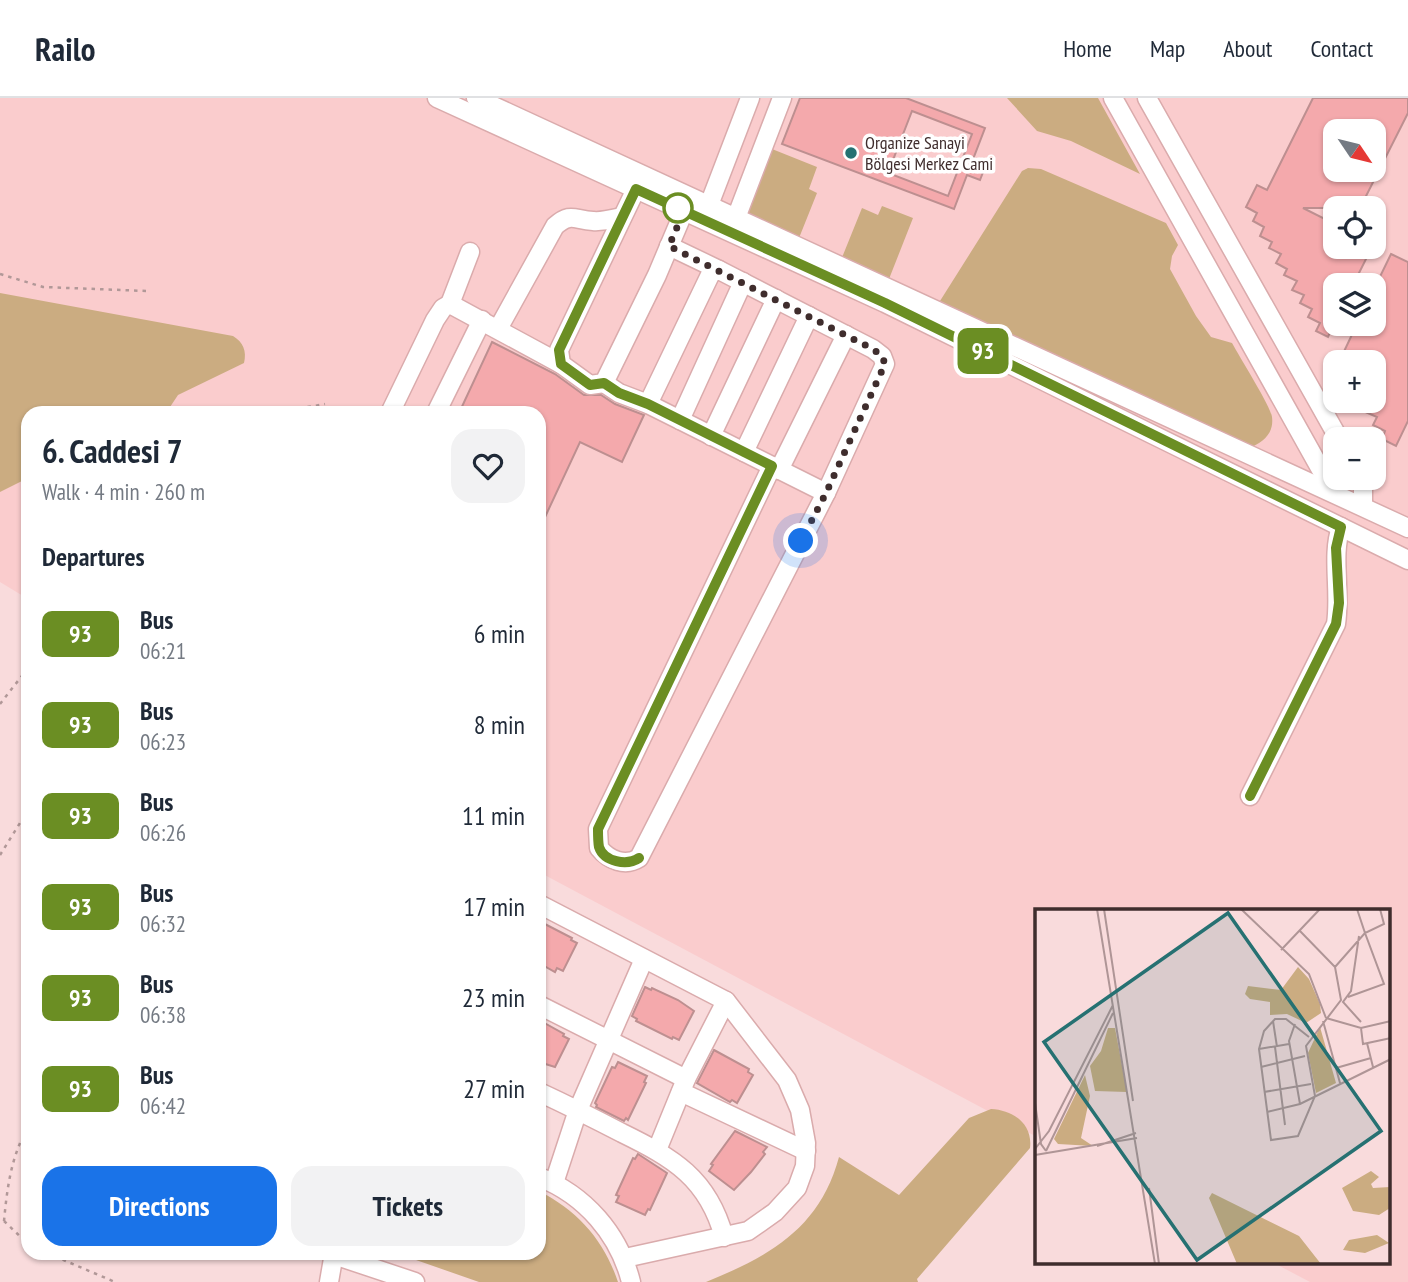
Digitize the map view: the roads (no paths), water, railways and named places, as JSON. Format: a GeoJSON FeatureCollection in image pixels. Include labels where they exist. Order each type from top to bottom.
{"type":"FeatureCollection","features":[{"type":"Feature","properties":{"kind":"street"},"geometry":{"type":"LineString","coordinates":[[437,98],[885,303],[1408,560]]}},
{"type":"Feature","properties":{"kind":"street"},"geometry":{"type":"LineString","coordinates":[[476,98],[1408,528]]}},
{"type":"Feature","properties":{"kind":"street"},"geometry":{"type":"LineString","coordinates":[[709,205],[750,98]]}},
{"type":"Feature","properties":{"kind":"street"},"geometry":{"type":"LineString","coordinates":[[736,218],[782,98]]}},
{"type":"Feature","properties":{"kind":"street"},"geometry":{"type":"LineString","coordinates":[[1113,98],[1334,493]]}},
{"type":"Feature","properties":{"kind":"street"},"geometry":{"type":"LineString","coordinates":[[1147,98],[1332,427]]}},
{"type":"Feature","properties":{"kind":"street"},"geometry":{"type":"LineString","coordinates":[[561,364],[559,350],[636,189]]}},
{"type":"Feature","properties":{"kind":"street"},"geometry":{"type":"LineString","coordinates":[[604,383],[684,211]]}},
{"type":"Feature","properties":{"kind":"street"},"geometry":{"type":"LineString","coordinates":[[498,329],[549,235],[564,218],[575,217],[593,221],[622,218]]}},
{"type":"Feature","properties":{"kind":"street"},"geometry":{"type":"LineString","coordinates":[[669,246],[743,282],[846,335],[873,349],[882,356],[885,364],[826,493],[639,858],[623,863],[612,859],[599,848],[598,829],[775,468],[846,335]]}},
{"type":"Feature","properties":{"kind":"street"},"geometry":{"type":"LineString","coordinates":[[393,406],[435,320],[443,308],[450,304],[470,251]]}},
{"type":"Feature","properties":{"kind":"street"},"geometry":{"type":"LineString","coordinates":[[648,404],[711,273],[719,270]]}},
{"type":"Feature","properties":{"kind":"street"},"geometry":{"type":"LineString","coordinates":[[680,420],[743,282]]}},
{"type":"Feature","properties":{"kind":"street"},"geometry":{"type":"LineString","coordinates":[[711,436],[776,299]]}},
{"type":"Feature","properties":{"kind":"street"},"geometry":{"type":"LineString","coordinates":[[450,304],[561,364],[590,385],[604,383],[619,393],[648,404],[826,493]]}},
{"type":"Feature","properties":{"kind":"street"},"geometry":{"type":"LineString","coordinates":[[744,452],[809,316]]}},
{"type":"Feature","properties":{"kind":"street"},"geometry":{"type":"LineString","coordinates":[[439,406],[482,320]]}},
{"type":"Feature","properties":{"kind":"street"},"geometry":{"type":"LineString","coordinates":[[1363,490],[1363,506]]}},
{"type":"Feature","properties":{"kind":"street"},"geometry":{"type":"LineString","coordinates":[[1250,796],[1336,624],[1339,603],[1336,548],[1341,527]]}},
{"type":"Feature","properties":{"kind":"street"},"geometry":{"type":"LineString","coordinates":[[546,908],[726,1001],[787,1080],[800,1110],[806,1152],[805,1166],[797,1188],[775,1212],[748,1231],[625,1258]]}},
{"type":"Feature","properties":{"kind":"street"},"geometry":{"type":"LineString","coordinates":[[631,1282],[625,1258],[597,1216],[547,1180],[644,958]]}},
{"type":"Feature","properties":{"kind":"street"},"geometry":{"type":"LineString","coordinates":[[657,1150],[683,1085],[726,1001]]}},
{"type":"Feature","properties":{"kind":"street"},"geometry":{"type":"LineString","coordinates":[[546,1008],[608,1039],[683,1085],[806,1152]]}},
{"type":"Feature","properties":{"kind":"street"},"geometry":{"type":"LineString","coordinates":[[546,1096],[657,1150],[683,1168],[704,1191],[716,1213],[724,1237]]}},
{"type":"Feature","properties":{"kind":"street"},"geometry":{"type":"LineString","coordinates":[[329,1282],[333,1260]]}},
{"type":"Feature","properties":{"kind":"street"},"geometry":{"type":"LineString","coordinates":[[351,1260],[410,1281]]}},
{"type":"Feature","properties":{"kind":"place","name":"Organize Sanayi Bölgesi Merkez Cami"},"geometry":{"type":"Point","coordinates":[851,153]}}]}
